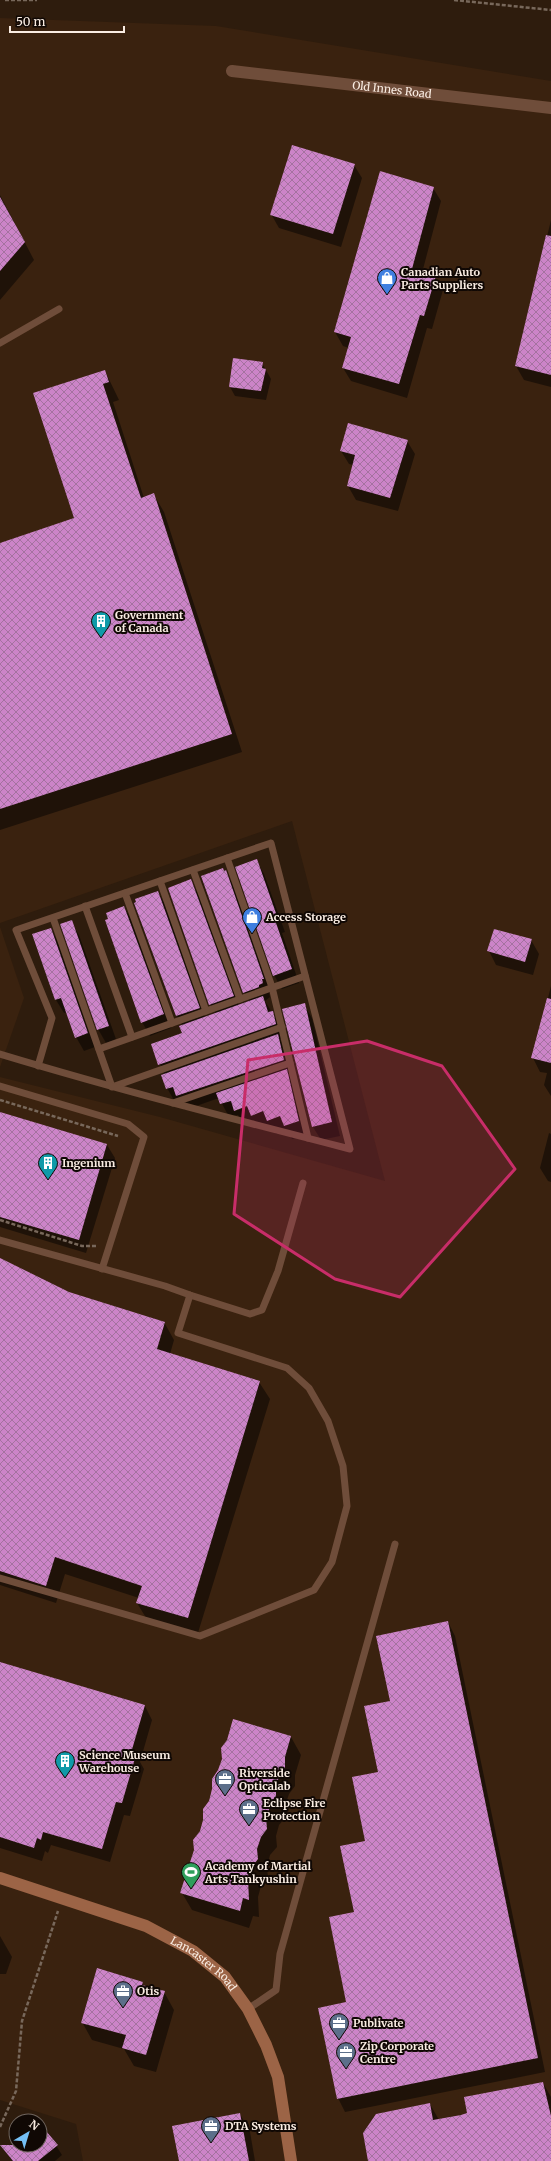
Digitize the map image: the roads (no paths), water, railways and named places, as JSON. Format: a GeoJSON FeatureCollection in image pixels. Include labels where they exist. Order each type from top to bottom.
{"type":"FeatureCollection","features":[{"type":"Feature","properties":{"kind":"street","name":"Old Innes Road"},"geometry":{"type":"LineString","coordinates":[[232,71],[551,108]]}},
{"type":"Feature","properties":{"kind":"street","name":"Lancaster Road"},"geometry":{"type":"LineString","coordinates":[[0,1878],[146,1926],[193,1951],[225,1977],[248,2009],[266,2044],[278,2077],[291,2161]]}},
{"type":"Feature","properties":{"kind":"lane"},"geometry":{"type":"LineString","coordinates":[[0,343],[59,309]]}},
{"type":"Feature","properties":{"kind":"lane"},"geometry":{"type":"LineString","coordinates":[[0,1054],[38,1066],[173,1104],[350,1149],[271,843],[16,930],[52,1018],[38,1066]]}},
{"type":"Feature","properties":{"kind":"lane"},"geometry":{"type":"LineString","coordinates":[[227,858],[272,987],[308,1138]]}},
{"type":"Feature","properties":{"kind":"lane"},"geometry":{"type":"LineString","coordinates":[[193,870],[240,999]]}},
{"type":"Feature","properties":{"kind":"lane"},"geometry":{"type":"LineString","coordinates":[[160,881],[206,1011]]}},
{"type":"Feature","properties":{"kind":"lane"},"geometry":{"type":"LineString","coordinates":[[125,893],[172,1023]]}},
{"type":"Feature","properties":{"kind":"lane"},"geometry":{"type":"LineString","coordinates":[[85,906],[132,1037]]}},
{"type":"Feature","properties":{"kind":"lane"},"geometry":{"type":"LineString","coordinates":[[52,918],[112,1087]]}},
{"type":"Feature","properties":{"kind":"lane"},"geometry":{"type":"LineString","coordinates":[[98,1049],[305,976]]}},
{"type":"Feature","properties":{"kind":"lane"},"geometry":{"type":"LineString","coordinates":[[112,1087],[282,1027]]}},
{"type":"Feature","properties":{"kind":"lane"},"geometry":{"type":"LineString","coordinates":[[173,1104],[290,1063]]}},
{"type":"Feature","properties":{"kind":"lane"},"geometry":{"type":"LineString","coordinates":[[0,1086],[128,1124],[144,1136],[102,1269]]}},
{"type":"Feature","properties":{"kind":"lane"},"geometry":{"type":"LineString","coordinates":[[0,1240],[165,1286],[250,1314],[262,1310],[278,1271],[303,1183]]}},
{"type":"Feature","properties":{"kind":"lane"},"geometry":{"type":"LineString","coordinates":[[0,1578],[200,1636],[314,1590],[332,1562],[347,1506],[343,1466],[328,1421],[310,1388],[287,1368],[178,1333],[190,1295]]}},
{"type":"Feature","properties":{"kind":"lane"},"geometry":{"type":"LineString","coordinates":[[248,2009],[276,1990],[280,1954],[395,1544]]}},
{"type":"Feature","properties":{"kind":"place","name":"Canadian Auto Parts Suppliers"},"geometry":{"type":"Point","coordinates":[387,295]}},
{"type":"Feature","properties":{"kind":"place","name":"Government of Canada"},"geometry":{"type":"Point","coordinates":[101,638]}},
{"type":"Feature","properties":{"kind":"place","name":"Access Storage"},"geometry":{"type":"Point","coordinates":[252,934]}},
{"type":"Feature","properties":{"kind":"place","name":"Ingenium"},"geometry":{"type":"Point","coordinates":[48,1180]}},
{"type":"Feature","properties":{"kind":"place","name":"Science Museum Warehouse"},"geometry":{"type":"Point","coordinates":[65,1778]}},
{"type":"Feature","properties":{"kind":"place","name":"Riverside Opticalab"},"geometry":{"type":"Point","coordinates":[225,1796]}},
{"type":"Feature","properties":{"kind":"place","name":"Eclipse Fire Protection"},"geometry":{"type":"Point","coordinates":[249,1826]}},
{"type":"Feature","properties":{"kind":"place","name":"Academy of Martial Arts Tankyushin"},"geometry":{"type":"Point","coordinates":[191,1889]}},
{"type":"Feature","properties":{"kind":"place","name":"Otis"},"geometry":{"type":"Point","coordinates":[123,2008]}},
{"type":"Feature","properties":{"kind":"place","name":"Publivate"},"geometry":{"type":"Point","coordinates":[339,2040]}},
{"type":"Feature","properties":{"kind":"place","name":"Zip Corporate Centre"},"geometry":{"type":"Point","coordinates":[346,2069]}},
{"type":"Feature","properties":{"kind":"place","name":"DTA Systems"},"geometry":{"type":"Point","coordinates":[211,2143]}}]}
